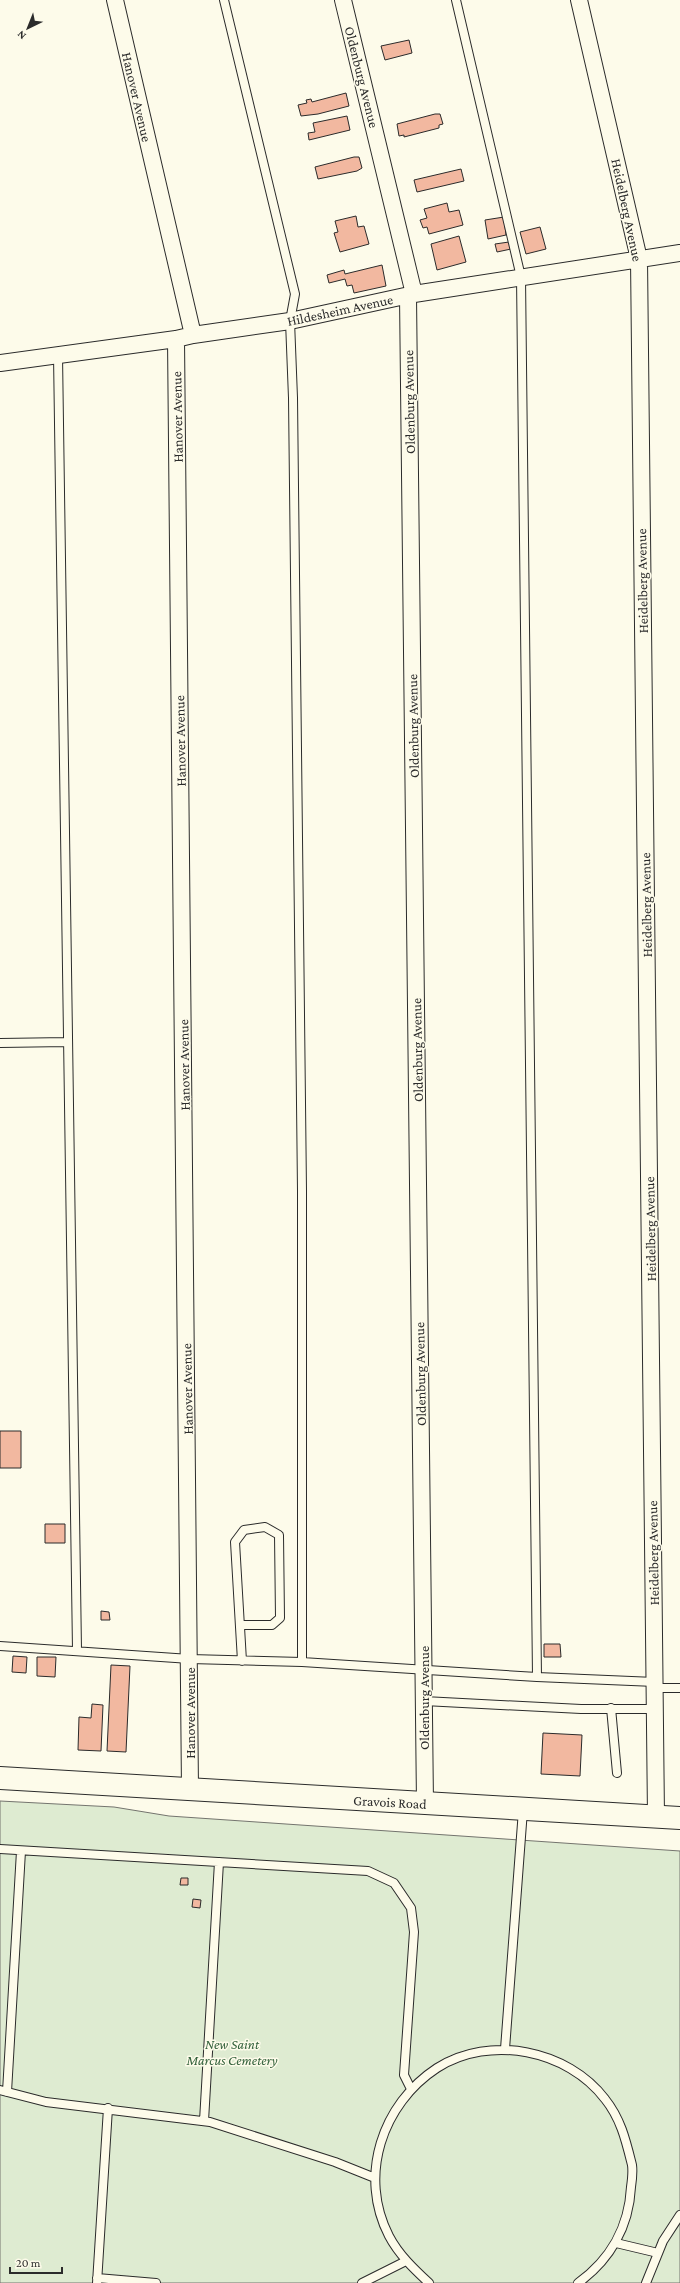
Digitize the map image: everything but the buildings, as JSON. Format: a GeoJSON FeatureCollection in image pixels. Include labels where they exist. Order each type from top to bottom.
{"type":"FeatureCollection","features":[{"type":"Feature","properties":{"kind":"main road","name":"Gravois Road"},"geometry":{"type":"LineString","coordinates":[[0,1778],[523,1810],[680,1818]]}},
{"type":"Feature","properties":{"kind":"street","name":"Hanover Avenue"},"geometry":{"type":"LineString","coordinates":[[115,0],[193,335]]}},
{"type":"Feature","properties":{"kind":"street","name":"Oldenburg Avenue"},"geometry":{"type":"LineString","coordinates":[[343,0],[411,295],[425,1804]]}},
{"type":"Feature","properties":{"kind":"street","name":"Heidelberg Avenue"},"geometry":{"type":"LineString","coordinates":[[579,0],[639,258],[656,1817]]}},
{"type":"Feature","properties":{"kind":"street","name":"Hildesheim Avenue"},"geometry":{"type":"LineString","coordinates":[[0,363],[176,339],[193,335],[290,321],[411,295],[639,258],[680,254]]}},
{"type":"Feature","properties":{"kind":"street","name":"Hanover Avenue"},"geometry":{"type":"LineString","coordinates":[[176,339],[190,1659],[190,1790]]}},
{"type":"Feature","properties":{"kind":"lane"},"geometry":{"type":"LineString","coordinates":[[224,0],[295,294],[290,321],[293,398],[302,1191],[302,1662]]}},
{"type":"Feature","properties":{"kind":"lane"},"geometry":{"type":"LineString","coordinates":[[456,0],[521,277],[537,1677]]}},
{"type":"Feature","properties":{"kind":"lane"},"geometry":{"type":"LineString","coordinates":[[58,355],[77,1650]]}},
{"type":"Feature","properties":{"kind":"lane"},"geometry":{"type":"LineString","coordinates":[[0,1043],[67,1042]]}},
{"type":"Feature","properties":{"kind":"lane"},"geometry":{"type":"LineString","coordinates":[[240,1625],[272,1625],[280,1618],[278,1535],[265,1527],[244,1530],[235,1542],[242,1661]]}},
{"type":"Feature","properties":{"kind":"lane"},"geometry":{"type":"LineString","coordinates":[[0,1646],[77,1650],[190,1659],[302,1662],[424,1669],[680,1688]]}},
{"type":"Feature","properties":{"kind":"lane"},"geometry":{"type":"LineString","coordinates":[[424,1701],[573,1709],[655,1709]]}},
{"type":"Feature","properties":{"kind":"lane"},"geometry":{"type":"LineString","coordinates":[[610,1708],[617,1772]]}},
{"type":"Feature","properties":{"kind":"lane"},"geometry":{"type":"LineString","coordinates":[[505,2049],[523,1810]]}},
{"type":"Feature","properties":{"kind":"lane"},"geometry":{"type":"LineString","coordinates":[[0,1849],[368,1871],[394,1883],[411,1908],[414,1932],[404,2075],[411,2089]]}},
{"type":"Feature","properties":{"kind":"lane"},"geometry":{"type":"LineString","coordinates":[[21,1851],[4,2091],[46,2102],[108,2108],[204,2121],[269,2140],[375,2178]]}},
{"type":"Feature","properties":{"kind":"lane"},"geometry":{"type":"LineString","coordinates":[[204,2121],[219,1862]]}},
{"type":"Feature","properties":{"kind":"lane"},"geometry":{"type":"LineString","coordinates":[[429,2283],[406,2262],[389,2236],[379,2208],[375,2178],[379,2146],[389,2121],[411,2089],[438,2067],[471,2054],[505,2049],[543,2056],[577,2072],[605,2099],[624,2132],[633,2169],[630,2207],[616,2242],[594,2271],[578,2283]]}},
{"type":"Feature","properties":{"kind":"lane"},"geometry":{"type":"LineString","coordinates":[[108,2108],[97,2281],[156,2283]]}},
{"type":"Feature","properties":{"kind":"lane"},"geometry":{"type":"LineString","coordinates":[[646,2283],[663,2241],[680,2215]]}},
{"type":"Feature","properties":{"kind":"lane"},"geometry":{"type":"LineString","coordinates":[[616,2242],[658,2253]]}},
{"type":"Feature","properties":{"kind":"lane"},"geometry":{"type":"LineString","coordinates":[[362,2283],[406,2262]]}},
{"type":"Feature","properties":{"kind":"green space","name":"New Saint Marcus Cemetery"},"geometry":{"type":"Polygon","coordinates":[[[0,1801],[114,1807],[169,1816],[680,1851],[680,2283],[0,2283],[0,1801]]]}}]}
